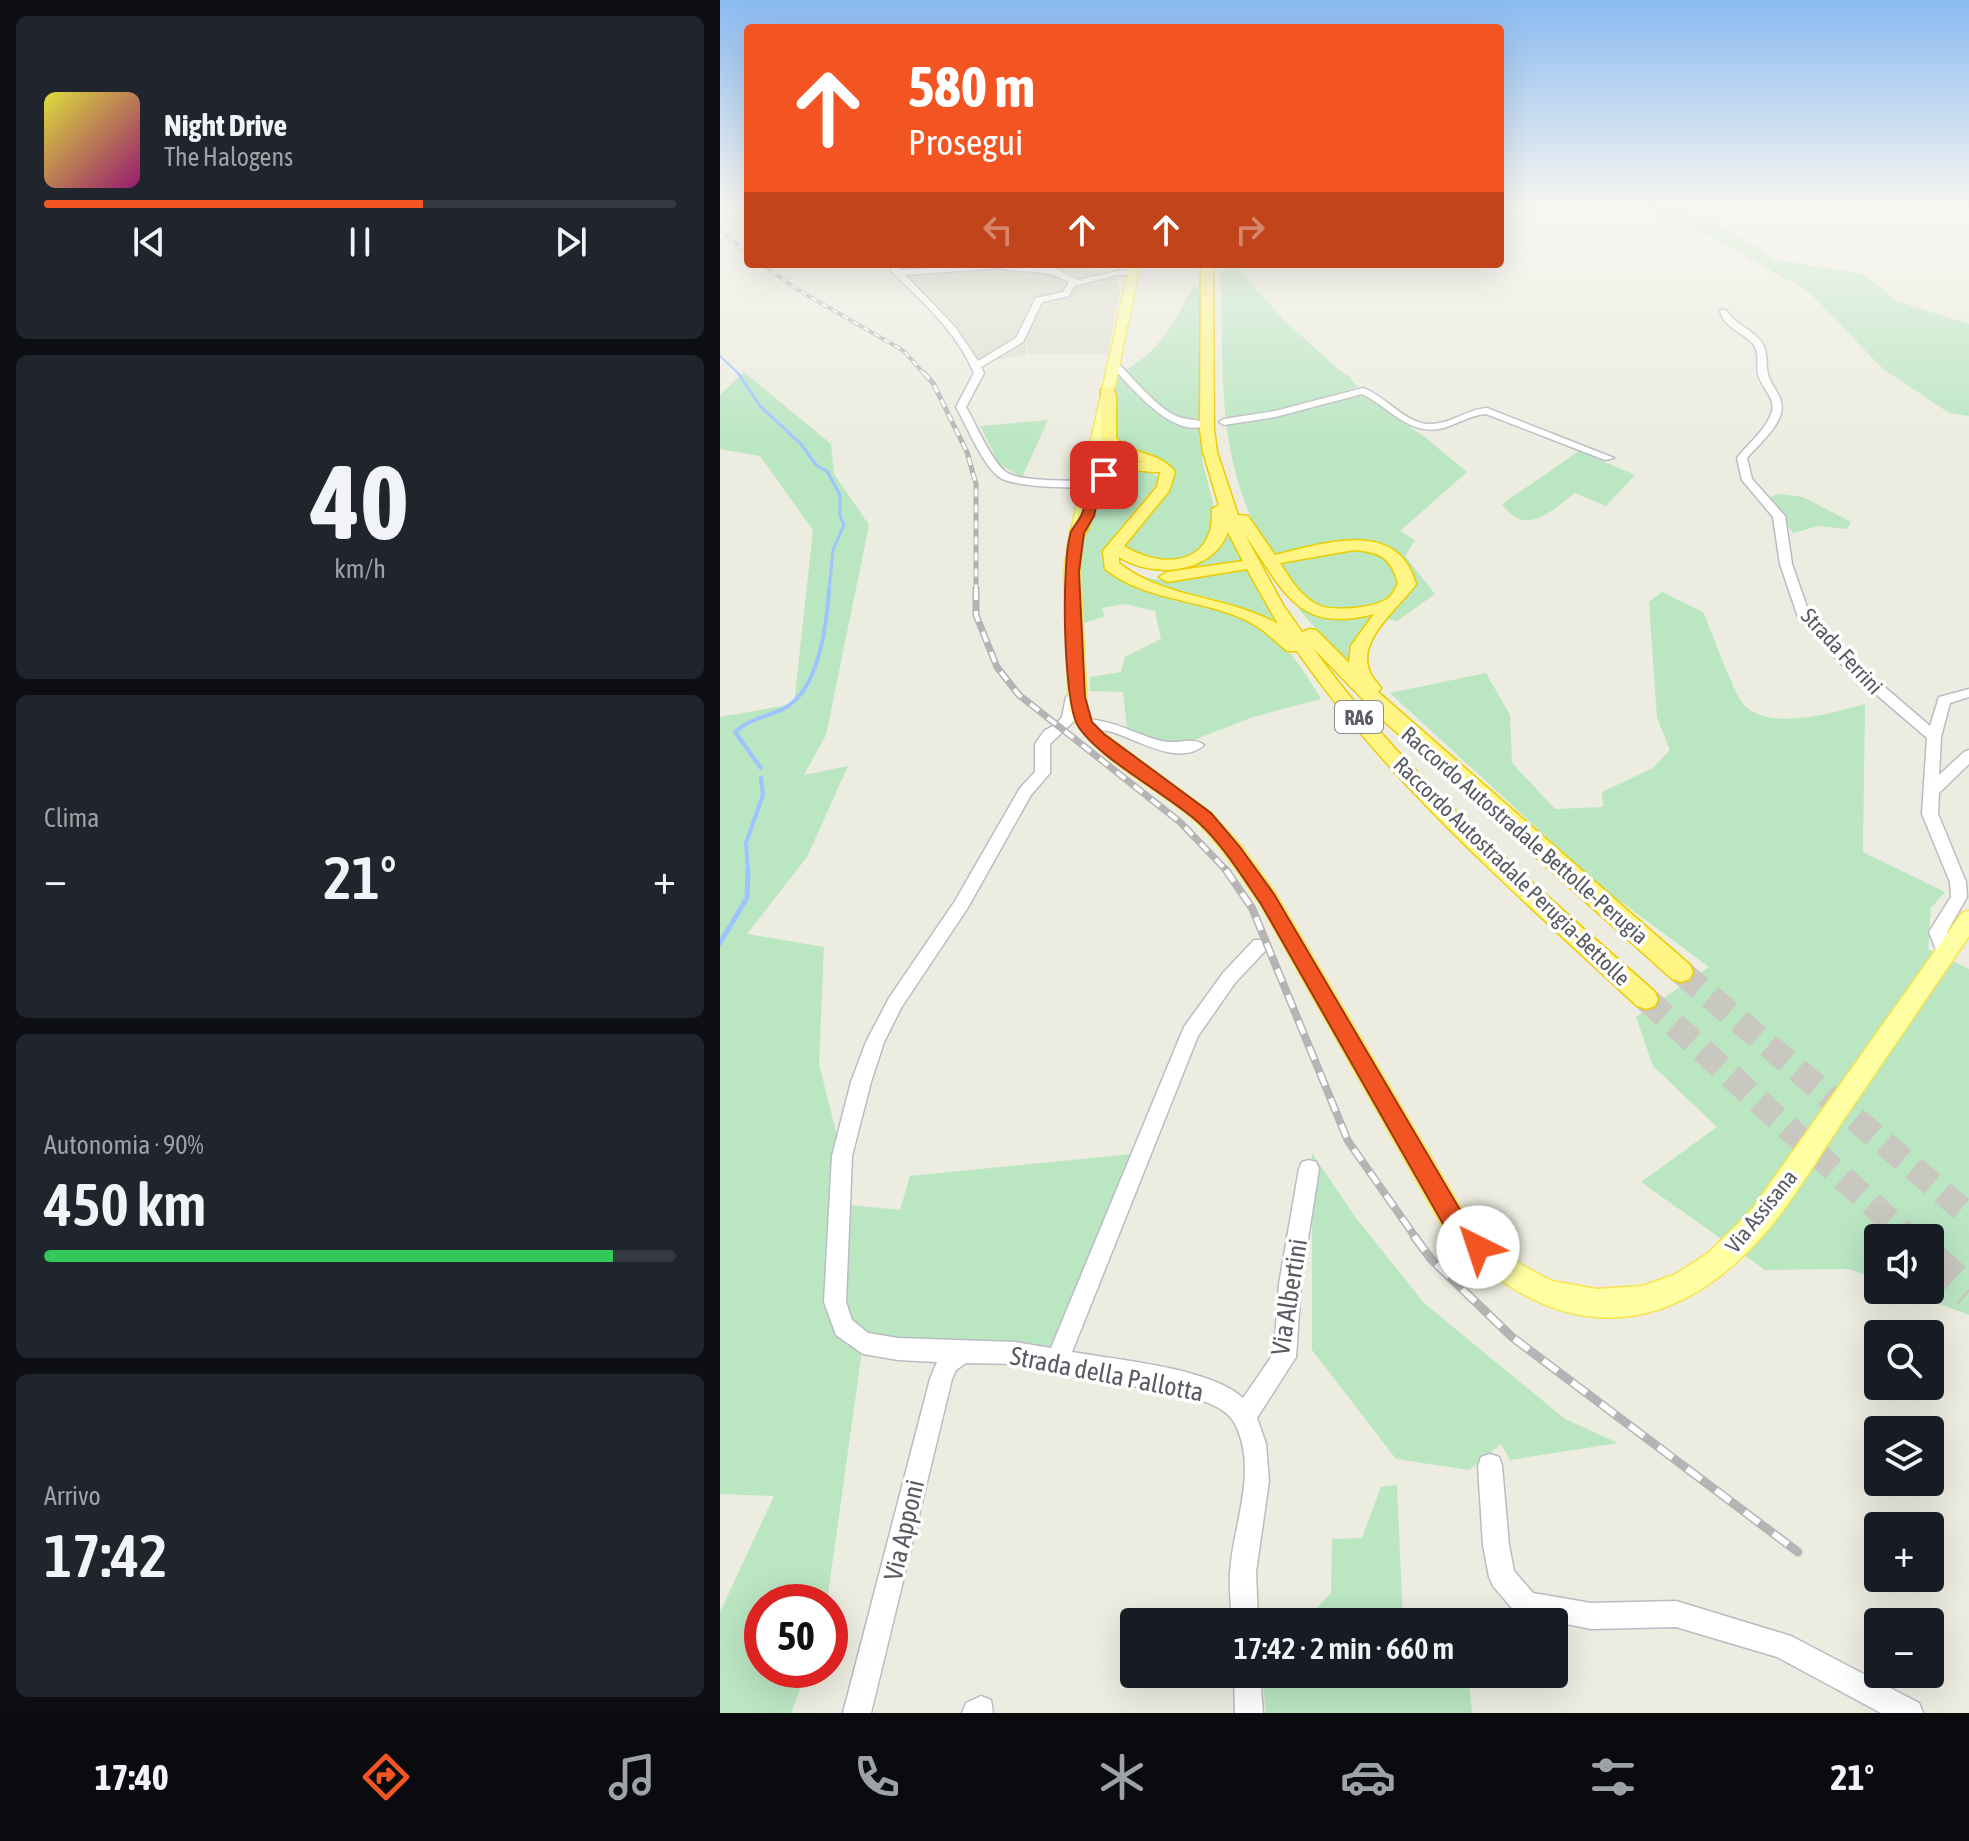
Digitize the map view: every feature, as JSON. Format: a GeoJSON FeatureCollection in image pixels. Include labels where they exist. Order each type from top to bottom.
{"type":"FeatureCollection","features":[{"type":"Feature","properties":{"kind":"highway","name":"Raccordo Autostradale Perugia-Bettolle"},"geometry":{"type":"LineString","coordinates":[[1210,287],[1210,450],[1231,522],[1270,597],[1320,669],[1382,745],[1476,842],[1646,999]]}},
{"type":"Feature","properties":{"kind":"highway","name":"RA6"},"geometry":{"type":"LineString","coordinates":[[1211,298],[1212,287]]}},
{"type":"Feature","properties":{"kind":"highway","name":"Raccordo Autostradale Bettolle-Perugia"},"geometry":{"type":"LineString","coordinates":[[1211,356],[1222,462],[1242,519],[1283,598],[1307,631],[1360,688],[1681,972]]}},
{"type":"Feature","properties":{"kind":"highway"},"geometry":{"type":"LineString","coordinates":[[1108,390],[1112,405],[1107,434],[1109,440],[1130,459],[1168,479],[1117,546],[1110,558],[1111,565],[1126,576],[1164,592],[1232,607],[1258,618],[1283,635],[1348,714],[1382,745]]}},
{"type":"Feature","properties":{"kind":"highway"},"geometry":{"type":"LineString","coordinates":[[1117,546],[1134,560],[1154,566],[1185,562],[1210,550],[1224,526],[1208,466],[1210,450]]}},
{"type":"Feature","properties":{"kind":"highway"},"geometry":{"type":"LineString","coordinates":[[1093,462],[1130,459]]}},
{"type":"Feature","properties":{"kind":"highway"},"geometry":{"type":"LineString","coordinates":[[1078,533],[1087,516],[1098,480],[1130,459]]}},
{"type":"Feature","properties":{"kind":"highway"},"geometry":{"type":"LineString","coordinates":[[1242,519],[1258,539],[1289,593],[1300,603],[1333,614],[1369,611],[1393,603]]}},
{"type":"Feature","properties":{"kind":"highway"},"geometry":{"type":"LineString","coordinates":[[1277,559],[1353,544],[1391,554],[1403,564],[1407,584],[1365,635],[1359,647],[1359,670],[1364,680],[1489,794],[1514,824]]}},
{"type":"Feature","properties":{"kind":"highway"},"geometry":{"type":"LineString","coordinates":[[1117,546],[1126,564],[1147,575],[1187,576],[1241,566]]}},
{"type":"Feature","properties":{"kind":"main road"},"geometry":{"type":"LineString","coordinates":[[1068,726],[1077,697],[1072,572],[1129,287]]}},
{"type":"Feature","properties":{"kind":"main road","name":"Via Assisana"},"geometry":{"type":"LineString","coordinates":[[1068,726],[1098,738],[1221,834],[1268,899],[1274,941],[1451,1216],[1478,1247],[1515,1277],[1557,1295],[1593,1304],[1657,1296],[1683,1286],[1725,1256],[1762,1217],[1969,919]]}},
{"type":"Feature","properties":{"kind":"street"},"geometry":{"type":"LineString","coordinates":[[914,287],[954,328],[976,366],[979,373],[961,407],[999,471],[1011,479],[1088,484]]}},
{"type":"Feature","properties":{"kind":"street"},"geometry":{"type":"LineString","coordinates":[[976,366],[1020,340],[1039,300],[1066,294],[1068,287]]}},
{"type":"Feature","properties":{"kind":"street"},"geometry":{"type":"LineString","coordinates":[[1126,287],[1128,296]]}},
{"type":"Feature","properties":{"kind":"street","name":"Strada Ferrini"},"geometry":{"type":"LineString","coordinates":[[1723,312],[1730,323],[1755,340],[1761,349],[1763,376],[1776,399],[1775,418],[1742,458],[1743,473],[1779,516],[1786,564],[1804,617],[1847,662],[1934,737]]}},
{"type":"Feature","properties":{"kind":"street"},"geometry":{"type":"LineString","coordinates":[[1113,363],[1167,416],[1184,423],[1203,424]]}},
{"type":"Feature","properties":{"kind":"street"},"geometry":{"type":"LineString","coordinates":[[1224,422],[1275,414],[1363,391],[1422,426],[1437,427],[1475,411],[1487,411],[1609,458]]}},
{"type":"Feature","properties":{"kind":"street"},"geometry":{"type":"LineString","coordinates":[[1946,955],[1938,932],[1959,897],[1958,882],[1930,814],[1934,737],[1944,700],[1969,693]]}},
{"type":"Feature","properties":{"kind":"street"},"geometry":{"type":"LineString","coordinates":[[1068,726],[1113,725],[1170,749],[1197,745]]}},
{"type":"Feature","properties":{"kind":"street","name":"Strada della Pallotta"},"geometry":{"type":"LineString","coordinates":[[1068,726],[1044,738],[1040,746],[1043,773],[1025,792],[930,955],[895,1003],[875,1042],[842,1156],[835,1302],[844,1327],[863,1343],[898,1349],[1015,1353],[1191,1385],[1226,1398],[1245,1416]]}},
{"type":"Feature","properties":{"kind":"street"},"geometry":{"type":"LineString","coordinates":[[1931,792],[1969,755]]}},
{"type":"Feature","properties":{"kind":"street"},"geometry":{"type":"LineString","coordinates":[[1058,1360],[1190,1032],[1229,978],[1274,941]]}},
{"type":"Feature","properties":{"kind":"street","name":"Via Albertini"},"geometry":{"type":"LineString","coordinates":[[1245,1416],[1285,1357],[1290,1284],[1309,1169]]}},
{"type":"Feature","properties":{"kind":"street","name":"Via Apponi"},"geometry":{"type":"LineString","coordinates":[[857,1713],[941,1379],[948,1362],[960,1353]]}},
{"type":"Feature","properties":{"kind":"street"},"geometry":{"type":"LineString","coordinates":[[1244,1608],[1243,1572],[1257,1481],[1254,1444],[1245,1416]]}},
{"type":"Feature","properties":{"kind":"street"},"geometry":{"type":"LineString","coordinates":[[1490,1466],[1496,1545],[1502,1577],[1526,1605],[1591,1616],[1676,1614],[1782,1645],[1909,1713]]}},
{"type":"Feature","properties":{"kind":"street"},"geometry":{"type":"LineString","coordinates":[[1248,1688],[1249,1713]]}},
{"type":"Feature","properties":{"kind":"shaded area"},"geometry":{"type":"Polygon","coordinates":[[[913,287],[1067,287],[1065,292],[1033,301],[1014,343],[1021,345],[1041,302],[1070,294],[1072,287],[1119,287],[1107,354],[1028,354],[1029,347],[1026,346],[1026,355],[978,360],[960,330],[913,287]]]}},
{"type":"Feature","properties":{"kind":"green space"},"geometry":{"type":"Polygon","coordinates":[[[1193,287],[1202,291],[1202,460],[1219,527],[1209,548],[1173,564],[1127,552],[1124,545],[1172,485],[1171,474],[1161,460],[1116,444],[1111,390],[1115,375],[1130,368],[1153,349],[1179,313],[1193,287]]]}},
{"type":"Feature","properties":{"kind":"green space"},"geometry":{"type":"Polygon","coordinates":[[[1220,287],[1254,287],[1283,319],[1349,376],[1357,387],[1283,409],[1361,393],[1426,438],[1467,472],[1400,531],[1415,540],[1405,556],[1435,594],[1397,621],[1375,617],[1354,673],[1298,608],[1320,609],[1304,600],[1289,584],[1255,526],[1232,456],[1223,386],[1220,287]]]}},
{"type":"Feature","properties":{"kind":"green space"},"geometry":{"type":"Polygon","coordinates":[[[1801,287],[1879,287],[1896,301],[1969,324],[1969,416],[1949,413],[1883,369],[1801,287]]]}},
{"type":"Feature","properties":{"kind":"green space"},"geometry":{"type":"Polygon","coordinates":[[[744,372],[831,444],[834,474],[869,525],[826,735],[804,775],[848,766],[807,857],[747,934],[824,947],[819,1064],[842,1156],[839,1204],[900,1210],[910,1176],[1142,1153],[1058,1360],[863,1343],[830,1584],[744,1584],[744,1688],[800,1688],[791,1713],[720,1713],[720,1612],[774,1496],[720,1494],[720,717],[794,704],[813,530],[760,456],[720,449],[720,395],[744,372]]]}},
{"type":"Feature","properties":{"kind":"green space"},"geometry":{"type":"Polygon","coordinates":[[[1048,420],[1022,477],[999,464],[980,426],[1048,420]]]}},
{"type":"Feature","properties":{"kind":"green space"},"geometry":{"type":"Polygon","coordinates":[[[1582,449],[1635,475],[1606,506],[1575,493],[1547,513],[1529,520],[1511,514],[1502,504],[1582,449]]]}},
{"type":"Feature","properties":{"kind":"green space"},"geometry":{"type":"Polygon","coordinates":[[[1144,469],[1161,478],[1160,486],[1104,548],[1107,566],[1120,579],[1140,589],[1219,609],[1258,623],[1286,648],[1321,699],[1253,717],[1178,746],[1157,742],[1127,727],[1123,692],[1090,691],[1090,677],[1121,672],[1125,657],[1161,639],[1155,611],[1125,604],[1102,608],[1105,616],[1082,624],[1078,562],[1099,487],[1117,471],[1144,469]]]}},
{"type":"Feature","properties":{"kind":"green space"},"geometry":{"type":"Polygon","coordinates":[[[1778,494],[1803,497],[1851,522],[1847,529],[1818,526],[1793,533],[1768,498],[1778,494]]]}},
{"type":"Feature","properties":{"kind":"green space"},"geometry":{"type":"Polygon","coordinates":[[[1229,535],[1242,561],[1169,573],[1132,565],[1158,566],[1184,562],[1209,552],[1229,535]]]}},
{"type":"Feature","properties":{"kind":"green space"},"geometry":{"type":"Polygon","coordinates":[[[1246,568],[1277,624],[1250,610],[1142,582],[1132,576],[1161,580],[1196,578],[1246,568]]]}},
{"type":"Feature","properties":{"kind":"green space"},"geometry":{"type":"Polygon","coordinates":[[[1662,592],[1703,612],[1741,701],[1758,714],[1772,718],[1804,718],[1865,704],[1863,852],[1945,892],[1931,908],[1928,949],[1969,969],[1969,1315],[1940,1304],[1944,1304],[1944,1224],[1864,1224],[1864,1275],[1849,1269],[1765,1270],[1641,1182],[1717,1127],[1653,1066],[1636,1017],[1709,967],[1601,887],[1390,693],[1486,673],[1510,715],[1512,763],[1555,809],[1603,807],[1602,792],[1653,768],[1670,750],[1657,718],[1649,602],[1662,592]]]}},
{"type":"Feature","properties":{"kind":"green space"},"geometry":{"type":"Polygon","coordinates":[[[1312,1153],[1356,1218],[1424,1303],[1565,1419],[1618,1443],[1510,1460],[1501,1444],[1469,1470],[1396,1459],[1312,1350],[1312,1153]]]}},
{"type":"Feature","properties":{"kind":"green space"},"geometry":{"type":"Polygon","coordinates":[[[1397,1485],[1402,1608],[1317,1608],[1331,1593],[1332,1539],[1362,1538],[1381,1487],[1397,1485]]]}},
{"type":"Feature","properties":{"kind":"green space"},"geometry":{"type":"Polygon","coordinates":[[[1263,1688],[1469,1688],[1472,1713],[1266,1713],[1263,1688]]]}},
{"type":"Feature","properties":{"kind":"waterway"},"geometry":{"type":"LineString","coordinates":[[720,356],[738,373]]}},
{"type":"Feature","properties":{"kind":"waterway"},"geometry":{"type":"LineString","coordinates":[[738,373],[760,406],[801,444],[817,466],[827,471],[840,495],[840,516],[844,525],[833,550],[829,591]]}},
{"type":"Feature","properties":{"kind":"waterway"},"geometry":{"type":"LineString","coordinates":[[761,768],[735,732],[785,708],[797,699],[806,686],[819,654],[829,589]]}},
{"type":"Feature","properties":{"kind":"waterway"},"geometry":{"type":"LineString","coordinates":[[748,871],[746,843],[763,795],[761,778]]}},
{"type":"Feature","properties":{"kind":"waterway"},"geometry":{"type":"LineString","coordinates":[[720,943],[747,898],[748,871]]}},
{"type":"Feature","properties":{"kind":"tunnel"},"geometry":{"type":"LineString","coordinates":[[1681,972],[1969,1215]]}},
{"type":"Feature","properties":{"kind":"tunnel"},"geometry":{"type":"LineString","coordinates":[[1646,999],[1894,1224]]}},
{"type":"Feature","properties":{"kind":"tunnel"},"geometry":{"type":"LineString","coordinates":[[1944,1270],[1969,1292]]}},
{"type":"Feature","properties":{"kind":"railway"},"geometry":{"type":"LineString","coordinates":[[794,287],[904,351],[925,375]]}},
{"type":"Feature","properties":{"kind":"railway"},"geometry":{"type":"LineString","coordinates":[[924,373],[933,383],[967,452],[976,484],[976,615],[997,667],[1019,695],[1180,822],[1228,872]]}},
{"type":"Feature","properties":{"kind":"railway"},"geometry":{"type":"LineString","coordinates":[[1226,870],[1252,908],[1348,1141],[1416,1238]]}},
{"type":"Feature","properties":{"kind":"railway"},"geometry":{"type":"LineString","coordinates":[[1414,1236],[1431,1259],[1512,1337],[1798,1552]]}},
{"type":"Feature","properties":{"kind":"route"},"geometry":{"type":"LineString","coordinates":[[1104,475],[1098,480],[1087,516],[1078,533],[1072,572],[1078,710],[1085,724],[1098,738],[1204,818],[1234,851],[1268,899],[1451,1216],[1478,1247]]}}]}
